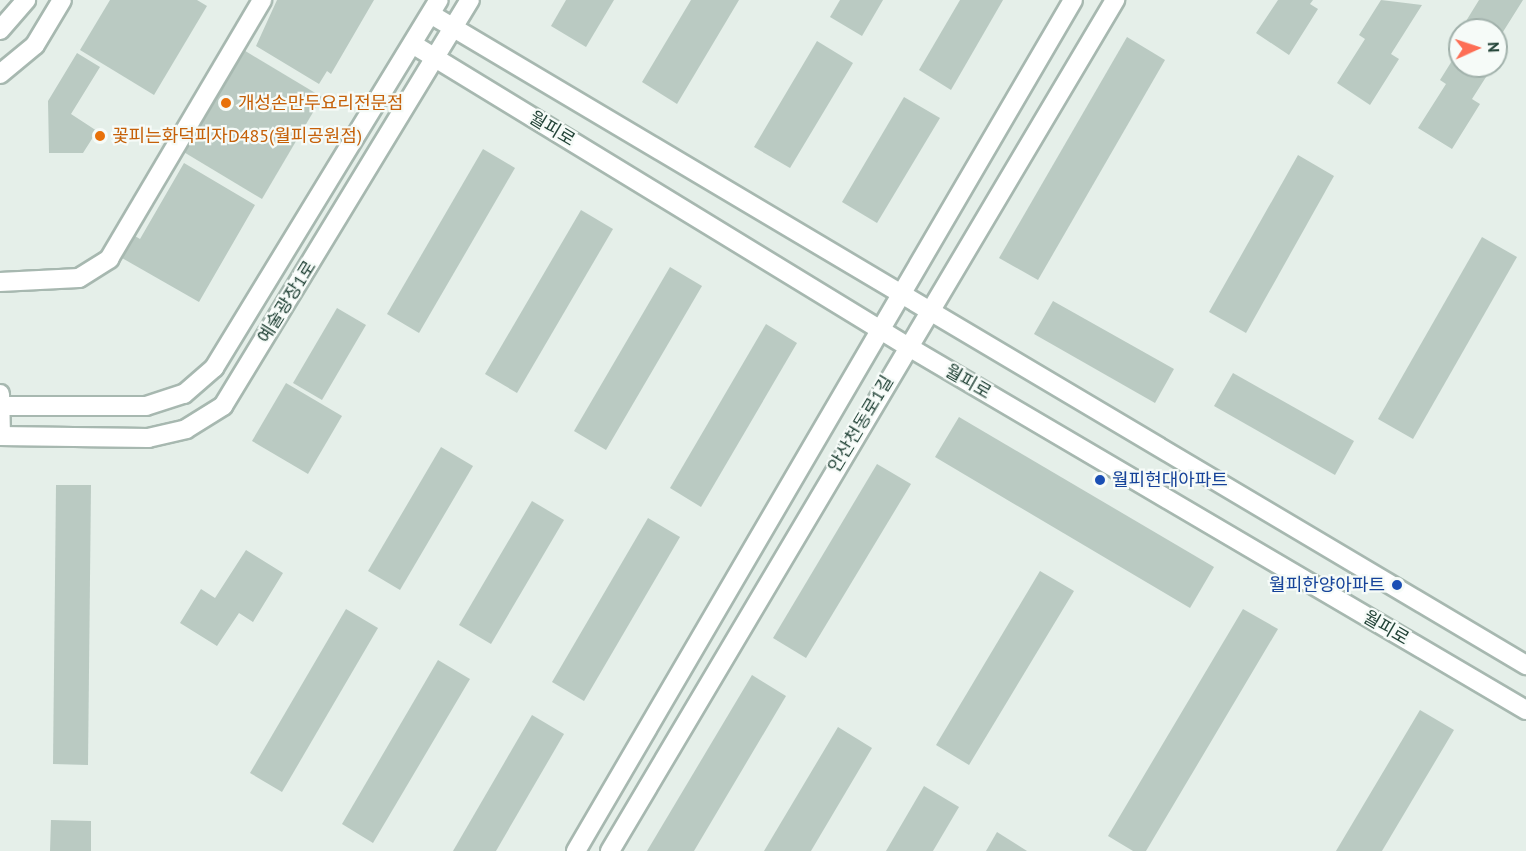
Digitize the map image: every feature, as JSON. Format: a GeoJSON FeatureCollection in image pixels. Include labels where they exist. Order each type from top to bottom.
{"type":"FeatureCollection","features":[{"type":"Feature","properties":{"kind":"street"},"geometry":{"type":"LineString","coordinates":[[0,30],[26,0]]}},
{"type":"Feature","properties":{"kind":"street"},"geometry":{"type":"LineString","coordinates":[[0,74],[35,45],[62,0]]}},
{"type":"Feature","properties":{"kind":"street"},"geometry":{"type":"LineString","coordinates":[[0,282],[79,278],[109,259],[262,0]]}},
{"type":"Feature","properties":{"kind":"street","name":"예술광장1로"},"geometry":{"type":"LineString","coordinates":[[0,436],[148,438],[186,429],[223,406],[437,59],[470,0]]}},
{"type":"Feature","properties":{"kind":"street","name":"안산천동로1길"},"geometry":{"type":"LineString","coordinates":[[576,851],[906,295],[1073,0]]}},
{"type":"Feature","properties":{"kind":"street","name":"안산천동로1길"},"geometry":{"type":"LineString","coordinates":[[610,851],[929,306],[1115,0]]}},
{"type":"Feature","properties":{"kind":"street","name":"예술광장1로"},"geometry":{"type":"LineString","coordinates":[[0,406],[146,406],[184,394],[207,374],[436,7]]}},
{"type":"Feature","properties":{"kind":"street","name":"월피로"},"geometry":{"type":"LineString","coordinates":[[436,7],[455,29],[906,295],[929,306],[1526,665]]}},
{"type":"Feature","properties":{"kind":"street","name":"월피로"},"geometry":{"type":"LineString","coordinates":[[414,45],[907,346],[1526,710]]}},
{"type":"Feature","properties":{"kind":"street"},"geometry":{"type":"LineString","coordinates":[[0,394],[0,436]]}},
{"type":"Feature","properties":{"kind":"building"},"geometry":{"type":"Polygon","coordinates":[[[110,0],[197,0],[207,6],[154,95],[80,50],[110,0]]]}},
{"type":"Feature","properties":{"kind":"building"},"geometry":{"type":"Polygon","coordinates":[[[277,0],[374,0],[331,74],[327,71],[319,84],[256,46],[277,0]]]}},
{"type":"Feature","properties":{"kind":"building"},"geometry":{"type":"Polygon","coordinates":[[[566,0],[614,0],[586,47],[551,26],[566,0]]]}},
{"type":"Feature","properties":{"kind":"building"},"geometry":{"type":"Polygon","coordinates":[[[691,0],[739,0],[677,104],[642,82],[691,0]]]}},
{"type":"Feature","properties":{"kind":"building"},"geometry":{"type":"Polygon","coordinates":[[[840,0],[883,0],[862,36],[830,17],[840,0]]]}},
{"type":"Feature","properties":{"kind":"building"},"geometry":{"type":"Polygon","coordinates":[[[960,0],[1003,0],[951,90],[919,70],[960,0]]]}},
{"type":"Feature","properties":{"kind":"building"},"geometry":{"type":"Polygon","coordinates":[[[1278,0],[1313,0],[1310,4],[1318,9],[1289,55],[1256,33],[1278,0]]]}},
{"type":"Feature","properties":{"kind":"building"},"geometry":{"type":"Polygon","coordinates":[[[1381,0],[1422,5],[1391,54],[1399,59],[1370,105],[1337,83],[1365,39],[1359,35],[1381,0]]]}},
{"type":"Feature","properties":{"kind":"building"},"geometry":{"type":"Polygon","coordinates":[[[1479,0],[1523,0],[1508,24],[1508,18],[1468,18],[1479,0]]]}},
{"type":"Feature","properties":{"kind":"building"},"geometry":{"type":"Polygon","coordinates":[[[1127,37],[1165,60],[1038,280],[999,258],[1127,37]]]}},
{"type":"Feature","properties":{"kind":"building"},"geometry":{"type":"Polygon","coordinates":[[[817,41],[853,63],[790,168],[754,147],[817,41]]]}},
{"type":"Feature","properties":{"kind":"building"},"geometry":{"type":"Polygon","coordinates":[[[242,49],[322,97],[262,199],[182,151],[242,49]]]}},
{"type":"Feature","properties":{"kind":"building"},"geometry":{"type":"Polygon","coordinates":[[[77,53],[100,67],[71,114],[97,131],[83,153],[49,153],[48,101],[77,53]]]}},
{"type":"Feature","properties":{"kind":"building"},"geometry":{"type":"Polygon","coordinates":[[[1448,67],[1448,78],[1485,78],[1472,99],[1480,104],[1452,149],[1418,128],[1446,84],[1440,80],[1448,67]]]}},
{"type":"Feature","properties":{"kind":"building"},"geometry":{"type":"Polygon","coordinates":[[[904,97],[940,118],[877,223],[842,202],[904,97]]]}},
{"type":"Feature","properties":{"kind":"building"},"geometry":{"type":"Polygon","coordinates":[[[483,149],[515,168],[419,333],[387,314],[483,149]]]}},
{"type":"Feature","properties":{"kind":"building"},"geometry":{"type":"Polygon","coordinates":[[[1298,155],[1334,176],[1246,333],[1209,312],[1298,155]]]}},
{"type":"Feature","properties":{"kind":"building"},"geometry":{"type":"Polygon","coordinates":[[[184,163],[255,205],[199,302],[115,254],[128,232],[140,239],[184,163]]]}},
{"type":"Feature","properties":{"kind":"building"},"geometry":{"type":"Polygon","coordinates":[[[581,210],[613,229],[517,393],[485,374],[581,210]]]}},
{"type":"Feature","properties":{"kind":"building"},"geometry":{"type":"Polygon","coordinates":[[[1482,237],[1517,257],[1413,439],[1378,419],[1482,237]]]}},
{"type":"Feature","properties":{"kind":"building"},"geometry":{"type":"Polygon","coordinates":[[[670,267],[702,286],[606,450],[574,431],[670,267]]]}},
{"type":"Feature","properties":{"kind":"building"},"geometry":{"type":"Polygon","coordinates":[[[1053,301],[1174,369],[1155,403],[1034,334],[1053,301]]]}},
{"type":"Feature","properties":{"kind":"building"},"geometry":{"type":"Polygon","coordinates":[[[337,308],[366,325],[322,400],[293,383],[337,308]]]}},
{"type":"Feature","properties":{"kind":"building"},"geometry":{"type":"Polygon","coordinates":[[[766,324],[797,343],[701,507],[670,488],[766,324]]]}},
{"type":"Feature","properties":{"kind":"building"},"geometry":{"type":"Polygon","coordinates":[[[1233,373],[1354,441],[1335,475],[1214,406],[1233,373]]]}},
{"type":"Feature","properties":{"kind":"building"},"geometry":{"type":"Polygon","coordinates":[[[286,383],[342,416],[308,474],[252,441],[286,383]]]}},
{"type":"Feature","properties":{"kind":"building"},"geometry":{"type":"Polygon","coordinates":[[[959,417],[1214,567],[1190,608],[935,457],[959,417]]]}},
{"type":"Feature","properties":{"kind":"building"},"geometry":{"type":"Polygon","coordinates":[[[441,447],[473,466],[400,590],[368,571],[441,447]]]}},
{"type":"Feature","properties":{"kind":"building"},"geometry":{"type":"Polygon","coordinates":[[[877,464],[911,484],[806,658],[773,638],[877,464]]]}},
{"type":"Feature","properties":{"kind":"building"},"geometry":{"type":"Polygon","coordinates":[[[56,485],[91,485],[88,765],[53,764],[56,485]]]}},
{"type":"Feature","properties":{"kind":"building"},"geometry":{"type":"Polygon","coordinates":[[[532,501],[564,520],[491,644],[459,625],[532,501]]]}},
{"type":"Feature","properties":{"kind":"building"},"geometry":{"type":"Polygon","coordinates":[[[648,518],[680,537],[584,701],[552,682],[648,518]]]}},
{"type":"Feature","properties":{"kind":"building"},"geometry":{"type":"Polygon","coordinates":[[[246,550],[283,573],[253,622],[239,613],[217,646],[180,623],[201,589],[215,598],[246,550]]]}},
{"type":"Feature","properties":{"kind":"building"},"geometry":{"type":"Polygon","coordinates":[[[1040,571],[1074,591],[969,765],[936,745],[1040,571]]]}},
{"type":"Feature","properties":{"kind":"building"},"geometry":{"type":"Polygon","coordinates":[[[346,609],[378,628],[282,792],[250,773],[346,609]]]}},
{"type":"Feature","properties":{"kind":"building"},"geometry":{"type":"Polygon","coordinates":[[[1243,609],[1278,629],[1146,851],[1133,851],[1108,836],[1243,609]]]}},
{"type":"Feature","properties":{"kind":"building"},"geometry":{"type":"Polygon","coordinates":[[[438,660],[470,679],[373,843],[342,824],[438,660]]]}},
{"type":"Feature","properties":{"kind":"building"},"geometry":{"type":"Polygon","coordinates":[[[752,675],[786,696],[694,851],[647,851],[752,675]]]}},
{"type":"Feature","properties":{"kind":"building"},"geometry":{"type":"Polygon","coordinates":[[[1420,710],[1454,730],[1382,851],[1336,851],[1420,710]]]}},
{"type":"Feature","properties":{"kind":"building"},"geometry":{"type":"Polygon","coordinates":[[[532,715],[564,734],[496,851],[453,851],[532,715]]]}},
{"type":"Feature","properties":{"kind":"building"},"geometry":{"type":"Polygon","coordinates":[[[838,727],[872,748],[811,851],[764,851],[838,727]]]}},
{"type":"Feature","properties":{"kind":"building"},"geometry":{"type":"Polygon","coordinates":[[[924,786],[959,807],[933,851],[886,851],[924,786]]]}},
{"type":"Feature","properties":{"kind":"building"},"geometry":{"type":"Polygon","coordinates":[[[51,820],[91,821],[91,851],[50,851],[51,820]]]}},
{"type":"Feature","properties":{"kind":"building"},"geometry":{"type":"Polygon","coordinates":[[[997,832],[1027,851],[986,851],[997,832]]]}},
{"type":"Feature","properties":{"kind":"place","name":"개성손만두요리전문점"},"geometry":{"type":"Point","coordinates":[226,103]}},
{"type":"Feature","properties":{"kind":"place","name":"꽃피는화덕피자D485(월피공원점)"},"geometry":{"type":"Point","coordinates":[100,136]}},
{"type":"Feature","properties":{"kind":"place","name":"월피현대아파트"},"geometry":{"type":"Point","coordinates":[1100,480]}},
{"type":"Feature","properties":{"kind":"place","name":"월피한양아파트"},"geometry":{"type":"Point","coordinates":[1397,585]}}]}
